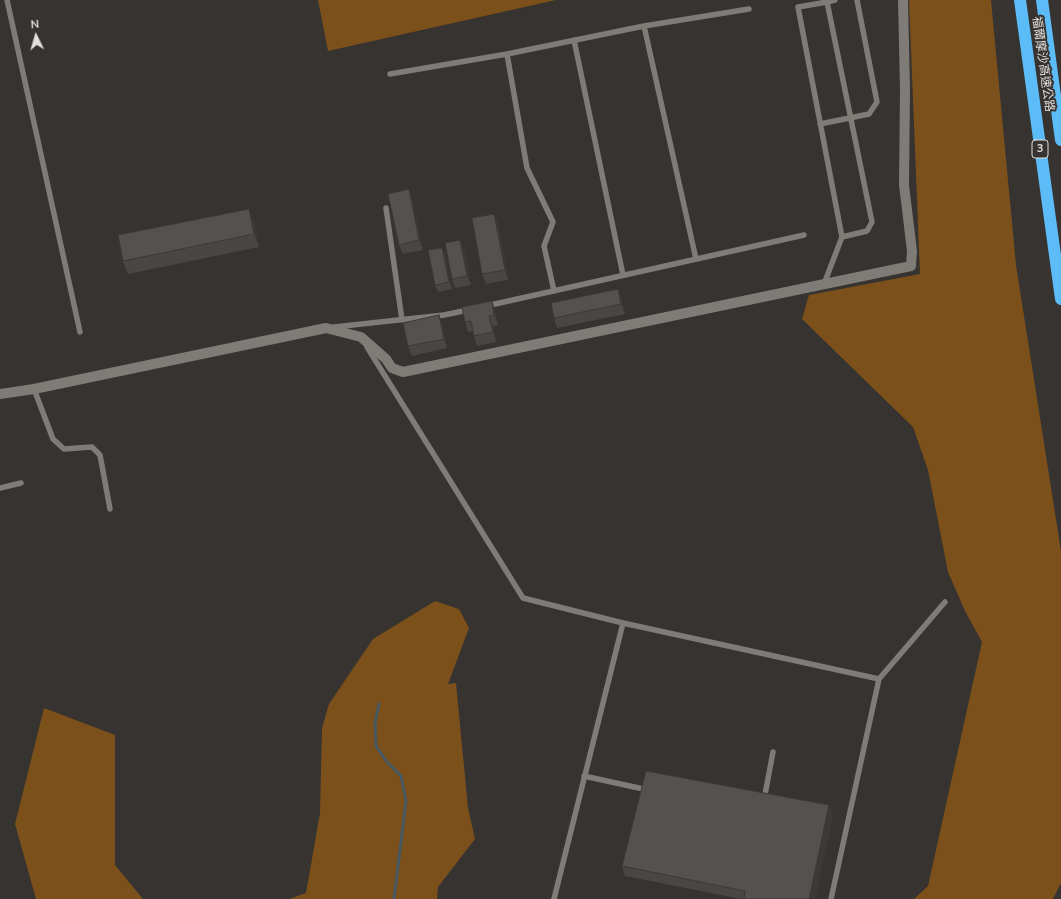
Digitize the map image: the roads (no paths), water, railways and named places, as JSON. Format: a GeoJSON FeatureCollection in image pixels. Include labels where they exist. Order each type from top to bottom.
{"type":"FeatureCollection","features":[{"type":"Feature","properties":{"kind":"highway","name":"福爾摩沙高速公路"},"geometry":{"type":"LineString","coordinates":[[1020,0],[1061,299]]}},
{"type":"Feature","properties":{"kind":"highway","name":"福爾摩沙高速公路"},"geometry":{"type":"LineString","coordinates":[[1042,0],[1061,140]]}},
{"type":"Feature","properties":{"kind":"street"},"geometry":{"type":"LineString","coordinates":[[0,394],[34,389],[326,328],[361,337],[386,359],[392,368],[403,372],[911,266],[912,251],[904,185],[905,90],[903,0]]}},
{"type":"Feature","properties":{"kind":"lane"},"geometry":{"type":"LineString","coordinates":[[7,0],[80,332]]}},
{"type":"Feature","properties":{"kind":"lane"},"geometry":{"type":"LineString","coordinates":[[824,285],[842,237],[798,7],[835,0]]}},
{"type":"Feature","properties":{"kind":"lane"},"geometry":{"type":"LineString","coordinates":[[820,124],[869,114],[877,102],[857,0]]}},
{"type":"Feature","properties":{"kind":"lane"},"geometry":{"type":"LineString","coordinates":[[827,1],[872,222],[867,231],[842,237]]}},
{"type":"Feature","properties":{"kind":"lane"},"geometry":{"type":"LineString","coordinates":[[390,74],[507,54],[644,26],[749,9]]}},
{"type":"Feature","properties":{"kind":"lane"},"geometry":{"type":"LineString","coordinates":[[644,26],[696,259]]}},
{"type":"Feature","properties":{"kind":"lane"},"geometry":{"type":"LineString","coordinates":[[574,40],[622,275]]}},
{"type":"Feature","properties":{"kind":"lane"},"geometry":{"type":"LineString","coordinates":[[507,54],[527,168],[553,222],[544,246],[554,291]]}},
{"type":"Feature","properties":{"kind":"lane"},"geometry":{"type":"LineString","coordinates":[[386,208],[402,320]]}},
{"type":"Feature","properties":{"kind":"lane"},"geometry":{"type":"LineString","coordinates":[[481,307],[804,235]]}},
{"type":"Feature","properties":{"kind":"lane"},"geometry":{"type":"LineString","coordinates":[[326,328],[444,315],[473,309]]}},
{"type":"Feature","properties":{"kind":"lane"},"geometry":{"type":"LineString","coordinates":[[361,337],[523,598],[622,623],[879,679]]}},
{"type":"Feature","properties":{"kind":"lane"},"geometry":{"type":"LineString","coordinates":[[34,389],[53,439],[64,449],[92,447],[100,455],[110,509]]}},
{"type":"Feature","properties":{"kind":"lane"},"geometry":{"type":"LineString","coordinates":[[0,488],[21,483]]}},
{"type":"Feature","properties":{"kind":"lane"},"geometry":{"type":"LineString","coordinates":[[831,899],[879,679],[944,602]]}},
{"type":"Feature","properties":{"kind":"lane"},"geometry":{"type":"LineString","coordinates":[[554,899],[622,623]]}},
{"type":"Feature","properties":{"kind":"lane"},"geometry":{"type":"LineString","coordinates":[[763,806],[773,752]]}},
{"type":"Feature","properties":{"kind":"lane"},"geometry":{"type":"LineString","coordinates":[[584,776],[653,791]]}},
{"type":"Feature","properties":{"kind":"waterway"},"geometry":{"type":"LineString","coordinates":[[379,704],[375,723],[376,746],[387,762],[401,776],[406,801],[394,899]]}}]}
